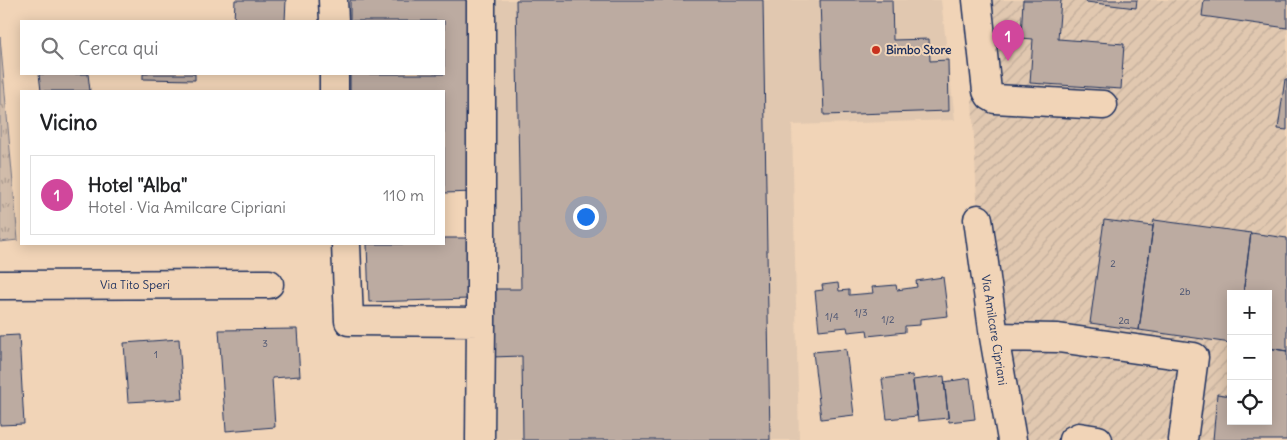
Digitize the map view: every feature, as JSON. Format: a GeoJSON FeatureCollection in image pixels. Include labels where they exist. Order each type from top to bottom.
{"type":"FeatureCollection","features":[{"type":"Feature","properties":{"kind":"street"},"geometry":{"type":"LineString","coordinates":[[333,0],[334,20]]}},
{"type":"Feature","properties":{"kind":"street"},"geometry":{"type":"LineString","coordinates":[[480,440],[481,0]]}},
{"type":"Feature","properties":{"kind":"street"},"geometry":{"type":"LineString","coordinates":[[977,0],[986,91],[990,96],[995,99],[1103,105]]}},
{"type":"Feature","properties":{"kind":"street"},"geometry":{"type":"LineString","coordinates":[[334,75],[334,90]]}},
{"type":"Feature","properties":{"kind":"street","name":"Via Amilcare Cipriani"},"geometry":{"type":"LineString","coordinates":[[978,219],[994,337],[1012,440]]}},
{"type":"Feature","properties":{"kind":"street"},"geometry":{"type":"LineString","coordinates":[[346,245],[349,322],[481,322]]}},
{"type":"Feature","properties":{"kind":"street","name":"Via Tito Speri"},"geometry":{"type":"LineString","coordinates":[[0,285],[269,284]]}},
{"type":"Feature","properties":{"kind":"street"},"geometry":{"type":"LineString","coordinates":[[994,337],[1058,338],[1194,357],[1183,440]]}},
{"type":"Feature","properties":{"kind":"street"},"geometry":{"type":"LineString","coordinates":[[1073,440],[1079,437],[1098,440]]}},
{"type":"Feature","properties":{"kind":"shaded area"},"geometry":{"type":"Polygon","coordinates":[[[485,0],[941,0],[955,120],[792,125],[799,440],[480,440],[485,0]]]}},
{"type":"Feature","properties":{"kind":"shaded area"},"geometry":{"type":"Polygon","coordinates":[[[967,0],[1287,0],[1287,440],[1012,440],[978,219],[967,0]]]}},
{"type":"Feature","properties":{"kind":"green space"},"geometry":{"type":"Polygon","coordinates":[[[0,37],[18,240],[0,242],[0,37]]]}},
{"type":"Feature","properties":{"kind":"building"},"geometry":{"type":"Polygon","coordinates":[[[235,0],[286,0],[285,20],[234,20],[235,0]]]}},
{"type":"Feature","properties":{"kind":"building"},"geometry":{"type":"Polygon","coordinates":[[[350,0],[470,0],[475,192],[445,193],[445,90],[350,90],[350,75],[445,75],[445,20],[350,20],[350,0]]]}},
{"type":"Feature","properties":{"kind":"building"},"geometry":{"type":"Polygon","coordinates":[[[516,0],[763,0],[770,440],[523,440],[522,356],[492,357],[491,289],[521,289],[516,0]]]}},
{"type":"Feature","properties":{"kind":"building","name":"Bimbo Store"},"geometry":{"type":"Polygon","coordinates":[[[820,0],[892,0],[893,40],[929,39],[930,61],[948,60],[949,111],[824,115],[820,0]]]}},
{"type":"Feature","properties":{"kind":"building"},"geometry":{"type":"Polygon","coordinates":[[[1023,0],[1061,0],[1058,39],[1124,44],[1121,89],[1030,83],[1033,39],[1021,38],[1023,0]]]}},
{"type":"Feature","properties":{"kind":"building"},"geometry":{"type":"Polygon","coordinates":[[[1086,0],[1137,0],[1136,8],[1086,2],[1086,0]]]}},
{"type":"Feature","properties":{"kind":"building"},"geometry":{"type":"Polygon","coordinates":[[[1204,0],[1287,0],[1287,28],[1202,16],[1204,0]]]}},
{"type":"Feature","properties":{"kind":"building"},"geometry":{"type":"Polygon","coordinates":[[[39,75],[88,75],[90,90],[41,90],[39,75]]]}},
{"type":"Feature","properties":{"kind":"building"},"geometry":{"type":"Polygon","coordinates":[[[143,75],[195,75],[195,80],[143,79],[143,75]]]}},
{"type":"Feature","properties":{"kind":"building"},"geometry":{"type":"Polygon","coordinates":[[[1285,79],[1287,80],[1287,130],[1278,129],[1285,79]]]}},
{"type":"Feature","properties":{"kind":"building"},"geometry":{"type":"Polygon","coordinates":[[[1104,220],[1153,226],[1139,330],[1090,323],[1104,220]]]}},
{"type":"Feature","properties":{"kind":"building"},"geometry":{"type":"Polygon","coordinates":[[[1154,220],[1251,233],[1244,290],[1227,290],[1227,342],[1139,330],[1154,220]]]}},
{"type":"Feature","properties":{"kind":"building"},"geometry":{"type":"Polygon","coordinates":[[[1251,233],[1287,238],[1287,351],[1272,349],[1272,290],[1244,290],[1251,233]]]}},
{"type":"Feature","properties":{"kind":"building"},"geometry":{"type":"Polygon","coordinates":[[[445,238],[468,238],[469,299],[369,302],[367,245],[445,245],[445,238]]]}},
{"type":"Feature","properties":{"kind":"building"},"geometry":{"type":"Polygon","coordinates":[[[943,277],[948,316],[920,319],[920,325],[905,326],[905,332],[868,336],[867,330],[848,332],[847,327],[819,330],[815,291],[823,290],[822,285],[838,283],[839,291],[849,290],[849,295],[873,293],[872,287],[896,285],[897,290],[917,287],[916,281],[943,277]]]}},
{"type":"Feature","properties":{"kind":"building"},"geometry":{"type":"Polygon","coordinates":[[[297,329],[300,376],[272,378],[275,427],[226,431],[219,330],[297,329]]]}},
{"type":"Feature","properties":{"kind":"building"},"geometry":{"type":"Polygon","coordinates":[[[19,335],[24,424],[0,425],[0,336],[19,335]]]}},
{"type":"Feature","properties":{"kind":"building"},"geometry":{"type":"Polygon","coordinates":[[[179,339],[183,399],[128,402],[124,343],[179,339]]]}},
{"type":"Feature","properties":{"kind":"building"},"geometry":{"type":"Polygon","coordinates":[[[846,349],[854,415],[821,419],[813,352],[846,349]]]}},
{"type":"Feature","properties":{"kind":"building"},"geometry":{"type":"Polygon","coordinates":[[[1272,349],[1287,351],[1287,440],[1213,440],[1217,394],[1227,395],[1227,425],[1272,425],[1272,349]]]}},
{"type":"Feature","properties":{"kind":"building"},"geometry":{"type":"Polygon","coordinates":[[[912,375],[917,416],[887,419],[882,379],[912,375]]]}},
{"type":"Feature","properties":{"kind":"building"},"geometry":{"type":"Polygon","coordinates":[[[944,376],[948,418],[918,421],[913,380],[944,376]]]}},
{"type":"Feature","properties":{"kind":"building"},"geometry":{"type":"Polygon","coordinates":[[[970,378],[975,419],[949,422],[944,382],[970,378]]]}},
{"type":"Feature","properties":{"kind":"place","name":"Bimbo Store"},"geometry":{"type":"Point","coordinates":[876,50]}},
{"type":"Feature","properties":{"kind":"place","name":"Hotel \"Alba\""},"geometry":{"type":"Point","coordinates":[1008,61]}}]}
